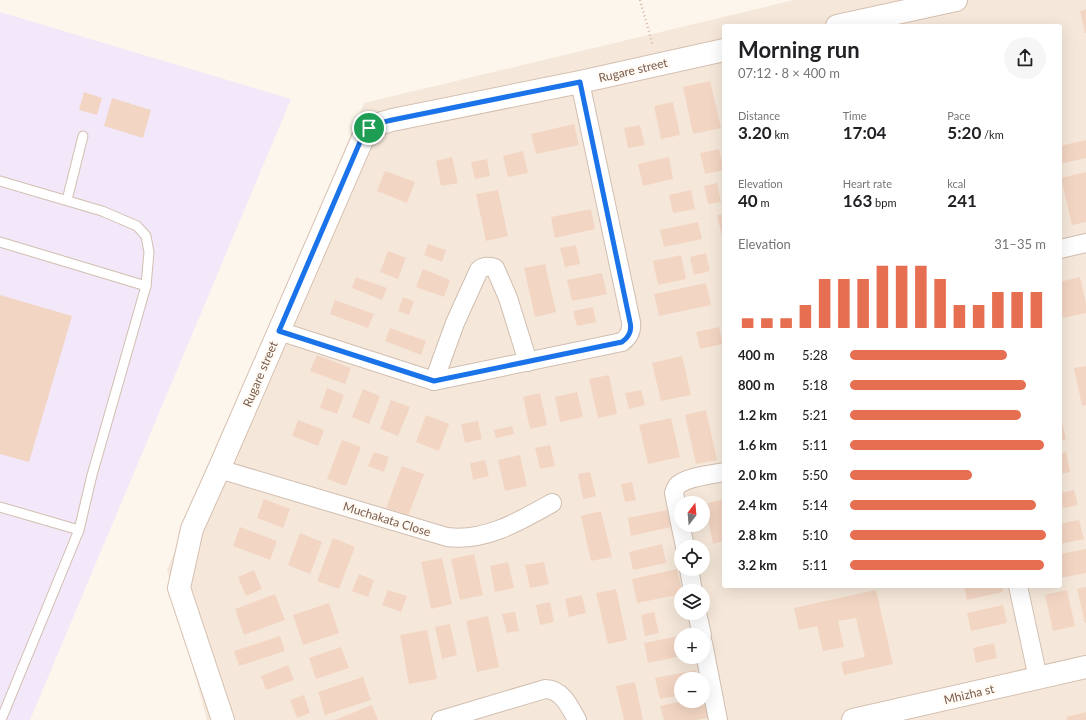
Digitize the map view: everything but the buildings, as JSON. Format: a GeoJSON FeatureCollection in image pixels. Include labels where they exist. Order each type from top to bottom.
{"type":"FeatureCollection","features":[{"type":"Feature","properties":{"kind":"street"},"geometry":{"type":"LineString","coordinates":[[846,24],[956,0]]}},
{"type":"Feature","properties":{"kind":"street","name":"Rugare street"},"geometry":{"type":"LineString","coordinates":[[223,720],[179,588],[192,529],[363,135],[369,128],[376,124],[392,120],[580,82],[722,50]]}},
{"type":"Feature","properties":{"kind":"street"},"geometry":{"type":"LineString","coordinates":[[279,331],[434,381],[622,342],[628,337],[631,329],[630,322],[580,82]]}},
{"type":"Feature","properties":{"kind":"street"},"geometry":{"type":"LineString","coordinates":[[1062,249],[1086,243]]}},
{"type":"Feature","properties":{"kind":"street"},"geometry":{"type":"LineString","coordinates":[[434,381],[455,323],[479,270],[483,267],[495,268],[508,298],[528,362]]}},
{"type":"Feature","properties":{"kind":"street","name":"Muchakata Close"},"geometry":{"type":"LineString","coordinates":[[219,469],[439,535],[455,538],[488,534],[521,520],[552,503]]}},
{"type":"Feature","properties":{"kind":"street"},"geometry":{"type":"LineString","coordinates":[[684,540],[674,493],[676,488],[680,484],[689,480],[722,472]]}},
{"type":"Feature","properties":{"kind":"street"},"geometry":{"type":"LineString","coordinates":[[1018,588],[1038,678]]}},
{"type":"Feature","properties":{"kind":"street"},"geometry":{"type":"LineString","coordinates":[[707,664],[718,720]]}},
{"type":"Feature","properties":{"kind":"street","name":"Mhizha st"},"geometry":{"type":"LineString","coordinates":[[853,720],[879,717],[1086,667]]}},
{"type":"Feature","properties":{"kind":"street"},"geometry":{"type":"LineString","coordinates":[[441,720],[545,689],[551,689],[557,692],[568,704],[577,720]]}},
{"type":"Feature","properties":{"kind":"lane"},"geometry":{"type":"LineString","coordinates":[[67,200],[83,136]]}},
{"type":"Feature","properties":{"kind":"lane"},"geometry":{"type":"LineString","coordinates":[[0,181],[102,211],[137,226],[146,236],[149,252],[146,286],[92,475],[79,530],[1,720]]}},
{"type":"Feature","properties":{"kind":"lane"},"geometry":{"type":"LineString","coordinates":[[0,242],[146,286]]}},
{"type":"Feature","properties":{"kind":"lane"},"geometry":{"type":"LineString","coordinates":[[0,507],[79,530]]}},
{"type":"Feature","properties":{"kind":"path"},"geometry":{"type":"LineString","coordinates":[[640,0],[658,64]]}},
{"type":"Feature","properties":{"kind":"shaded area"},"geometry":{"type":"Polygon","coordinates":[[[794,0],[1086,0],[1086,720],[207,720],[167,570],[364,103],[794,0]]]}},
{"type":"Feature","properties":{"kind":"shaded area"},"geometry":{"type":"Polygon","coordinates":[[[0,12],[291,99],[30,720],[0,720],[0,12]]]}},
{"type":"Feature","properties":{"kind":"route"},"geometry":{"type":"LineString","coordinates":[[580,82],[631,325],[628,337],[622,342],[434,381],[279,331],[363,135],[369,128],[376,124],[392,120],[580,82]]}}]}
